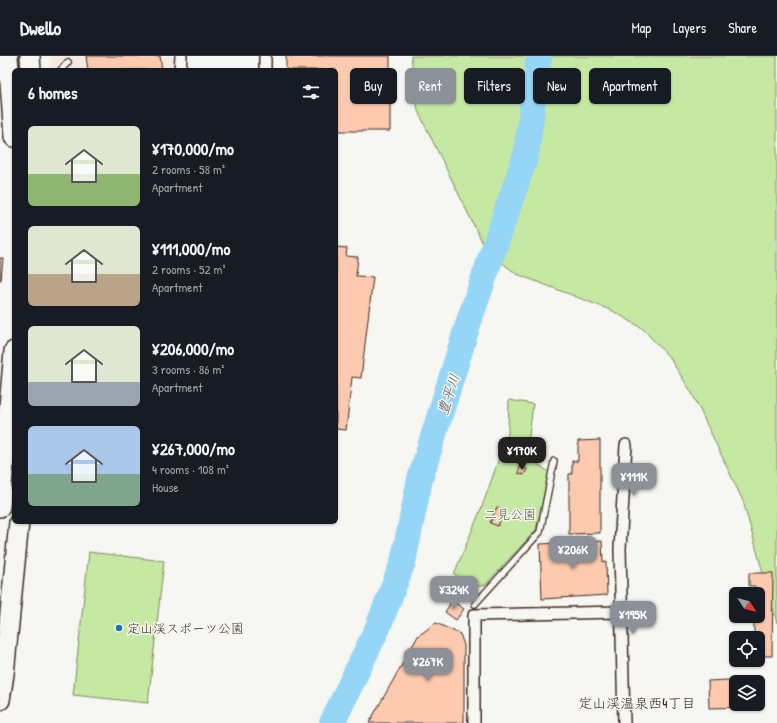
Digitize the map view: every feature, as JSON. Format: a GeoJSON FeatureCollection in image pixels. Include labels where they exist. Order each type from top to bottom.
{"type":"FeatureCollection","features":[{"type":"Feature","properties":{"kind":"highway"},"geometry":{"type":"LineString","coordinates":[[8,56],[12,110]]}},
{"type":"Feature","properties":{"kind":"highway"},"geometry":{"type":"LineString","coordinates":[[30,56],[31,68]]}},
{"type":"Feature","properties":{"kind":"highway"},"geometry":{"type":"LineString","coordinates":[[0,507],[12,373]]}},
{"type":"Feature","properties":{"kind":"highway"},"geometry":{"type":"LineString","coordinates":[[0,700],[4,674],[19,524]]}},
{"type":"Feature","properties":{"kind":"street"},"geometry":{"type":"LineString","coordinates":[[180,68],[181,56]]}},
{"type":"Feature","properties":{"kind":"street"},"geometry":{"type":"LineString","coordinates":[[265,56],[265,68]]}},
{"type":"Feature","properties":{"kind":"street"},"geometry":{"type":"LineString","coordinates":[[624,723],[620,549],[626,444]]}},
{"type":"Feature","properties":{"kind":"street"},"geometry":{"type":"LineString","coordinates":[[474,723],[474,615],[621,612]]}},
{"type":"Feature","properties":{"kind":"lane"},"geometry":{"type":"LineString","coordinates":[[63,68],[68,62]]}},
{"type":"Feature","properties":{"kind":"lane"},"geometry":{"type":"LineString","coordinates":[[475,604],[540,532],[554,461]]}},
{"type":"Feature","properties":{"kind":"shaded area"},"geometry":{"type":"Polygon","coordinates":[[[49,56],[174,56],[173,68],[50,68],[49,56]]]}},
{"type":"Feature","properties":{"kind":"green space"},"geometry":{"type":"Polygon","coordinates":[[[411,56],[777,56],[777,623],[743,501],[692,393],[669,357],[642,328],[613,311],[517,274],[487,252],[418,111],[417,104],[456,104],[456,68],[413,68],[411,56]]]}},
{"type":"Feature","properties":{"kind":"green space","name":"二見公園"},"geometry":{"type":"Polygon","coordinates":[[[509,400],[533,404],[527,452],[537,464],[549,472],[536,530],[485,585],[475,587],[454,574],[483,504],[508,433],[509,400]]]}},
{"type":"Feature","properties":{"kind":"green space","name":"定山渓スポーツ公園"},"geometry":{"type":"Polygon","coordinates":[[[89,552],[164,561],[148,703],[73,695],[89,552]]]}},
{"type":"Feature","properties":{"kind":"building"},"geometry":{"type":"Polygon","coordinates":[[[86,56],[160,56],[162,68],[88,68],[86,56]]]}},
{"type":"Feature","properties":{"kind":"building"},"geometry":{"type":"Polygon","coordinates":[[[286,56],[390,56],[390,68],[350,68],[350,104],[390,104],[390,131],[338,131],[338,68],[286,68],[286,56]]]}},
{"type":"Feature","properties":{"kind":"building"},"geometry":{"type":"Polygon","coordinates":[[[338,247],[347,248],[346,256],[358,257],[356,276],[373,277],[361,378],[352,377],[346,430],[338,429],[338,247]]]}},
{"type":"Feature","properties":{"kind":"building"},"geometry":{"type":"Polygon","coordinates":[[[0,258],[3,258],[1,280],[0,280],[0,258]]]}},
{"type":"Feature","properties":{"kind":"building"},"geometry":{"type":"Polygon","coordinates":[[[600,440],[600,533],[569,534],[569,474],[572,474],[572,461],[578,461],[578,441],[600,440]]]}},
{"type":"Feature","properties":{"kind":"building"},"geometry":{"type":"Polygon","coordinates":[[[520,467],[527,469],[524,475],[518,473],[520,467]]]}},
{"type":"Feature","properties":{"kind":"building"},"geometry":{"type":"Polygon","coordinates":[[[497,507],[504,510],[498,526],[490,523],[497,507]]]}},
{"type":"Feature","properties":{"kind":"building"},"geometry":{"type":"Polygon","coordinates":[[[602,541],[603,562],[606,562],[607,595],[542,599],[540,544],[602,541]]]}},
{"type":"Feature","properties":{"kind":"building"},"geometry":{"type":"Polygon","coordinates":[[[749,573],[773,573],[772,656],[765,656],[765,631],[754,631],[754,623],[765,623],[765,587],[749,586],[749,573]]]}},
{"type":"Feature","properties":{"kind":"building"},"geometry":{"type":"Polygon","coordinates":[[[452,601],[464,609],[456,620],[445,612],[452,601]]]}},
{"type":"Feature","properties":{"kind":"building"},"geometry":{"type":"Polygon","coordinates":[[[436,623],[460,634],[464,645],[464,723],[369,723],[418,636],[436,623]]]}},
{"type":"Feature","properties":{"kind":"building"},"geometry":{"type":"Polygon","coordinates":[[[729,680],[729,708],[709,708],[708,681],[729,680]]]}},
{"type":"Feature","properties":{"kind":"waterway","name":"豊平川"},"geometry":{"type":"LineString","coordinates":[[332,723],[378,627],[403,562],[420,479],[469,321],[526,155],[539,56]]}},
{"type":"Feature","properties":{"kind":"place","name":"定山渓スポーツ公園"},"geometry":{"type":"Point","coordinates":[119,628]}},
{"type":"Feature","properties":{"kind":"district","name":"定山渓温泉西4丁目"},"geometry":{"type":"Point","coordinates":[637,702]}}]}
